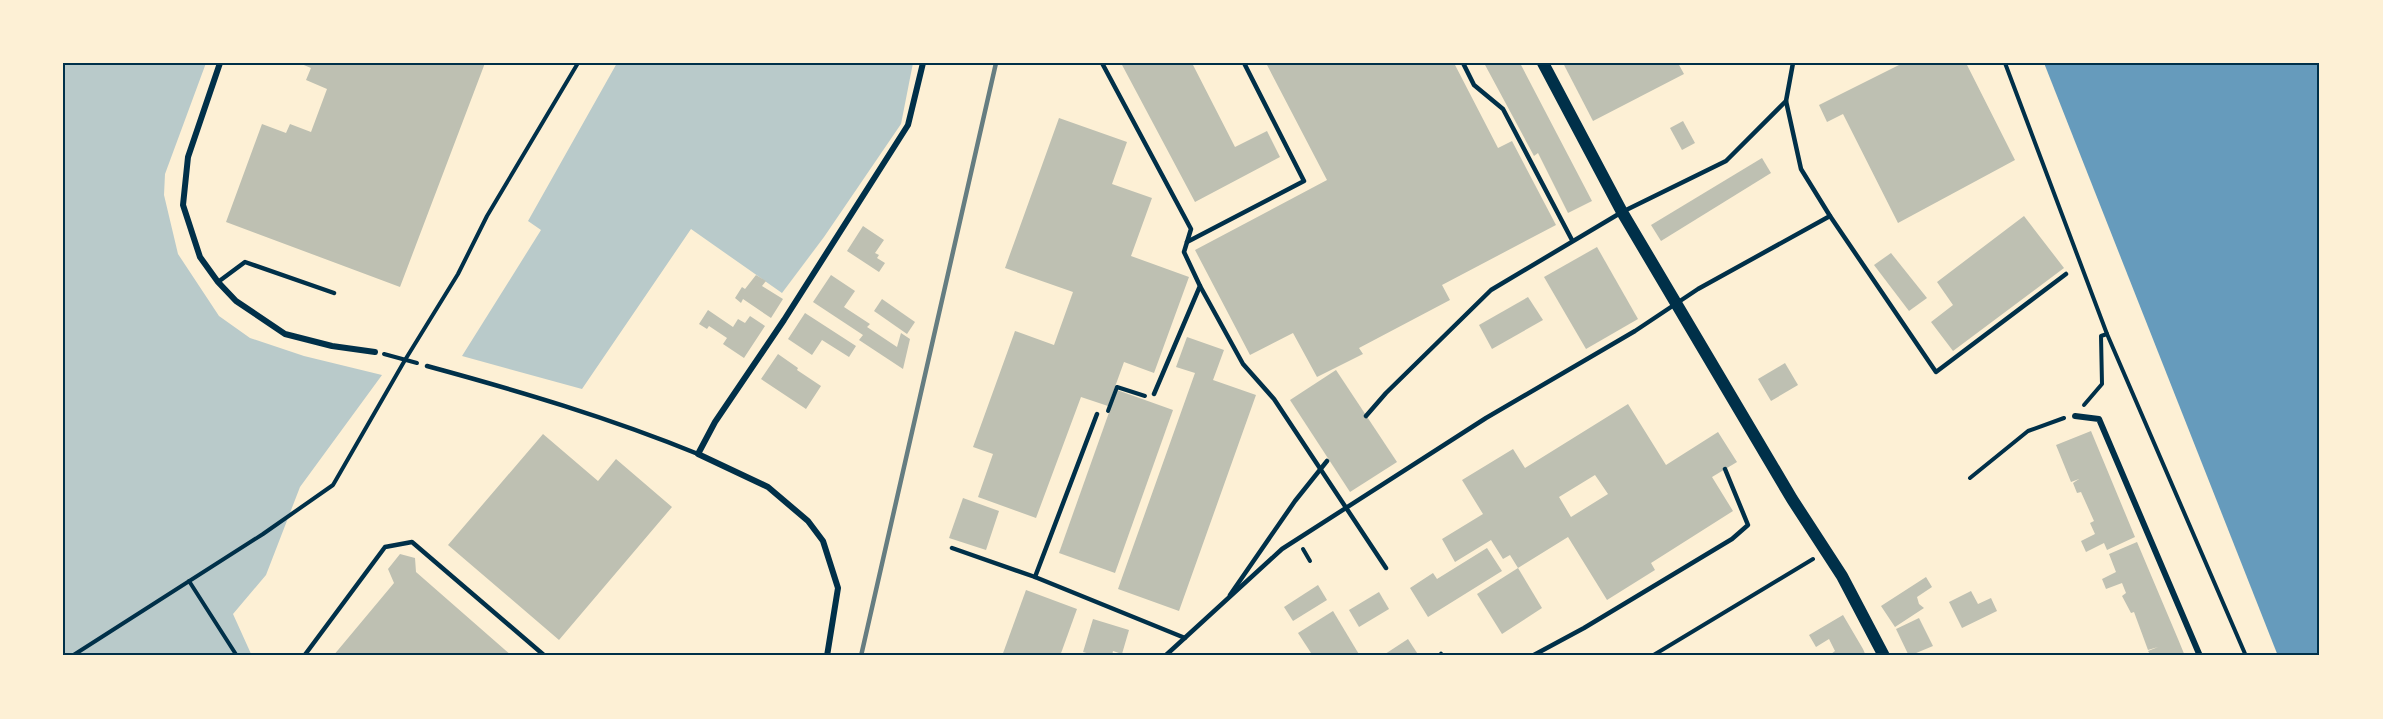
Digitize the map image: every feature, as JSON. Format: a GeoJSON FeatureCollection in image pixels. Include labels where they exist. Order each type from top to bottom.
{"type":"FeatureCollection","features":[{"type":"Feature","properties":{"kind":"main road"},"geometry":{"type":"LineString","coordinates":[[1543,63],[1622,212],[1792,499],[1842,576],[1884,656]]}},
{"type":"Feature","properties":{"kind":"street"},"geometry":{"type":"LineString","coordinates":[[220,63],[188,158],[183,205],[200,257],[218,282],[236,301],[285,334],[332,346],[375,352]]}},
{"type":"Feature","properties":{"kind":"street"},"geometry":{"type":"LineString","coordinates":[[827,656],[838,588],[823,541],[808,521],[768,487],[698,454],[715,422],[784,320],[909,125],[923,63]]}},
{"type":"Feature","properties":{"kind":"street"},"geometry":{"type":"LineString","coordinates":[[2075,416],[2099,419],[2199,656]]}},
{"type":"Feature","properties":{"kind":"lane"},"geometry":{"type":"LineString","coordinates":[[1102,63],[1191,229],[1184,252],[1200,286],[1243,363],[1274,399],[1386,568]]}},
{"type":"Feature","properties":{"kind":"lane"},"geometry":{"type":"LineString","coordinates":[[1187,242],[1304,181],[1244,63]]}},
{"type":"Feature","properties":{"kind":"lane"},"geometry":{"type":"LineString","coordinates":[[1463,63],[1474,85],[1503,109],[1572,240]]}},
{"type":"Feature","properties":{"kind":"lane"},"geometry":{"type":"LineString","coordinates":[[1792,63],[1786,101],[1801,169],[1830,216],[1936,372],[2066,274]]}},
{"type":"Feature","properties":{"kind":"lane"},"geometry":{"type":"LineString","coordinates":[[1366,416],[1386,393],[1491,290],[1622,212],[1726,161],[1786,101]]}},
{"type":"Feature","properties":{"kind":"lane"},"geometry":{"type":"LineString","coordinates":[[1165,656],[1282,549],[1486,418],[1635,331],[1698,289],[1830,216]]}},
{"type":"Feature","properties":{"kind":"lane"},"geometry":{"type":"LineString","coordinates":[[218,282],[244,262],[334,293]]}},
{"type":"Feature","properties":{"kind":"lane"},"geometry":{"type":"LineString","coordinates":[[1154,394],[1200,286]]}},
{"type":"Feature","properties":{"kind":"lane"},"geometry":{"type":"LineString","coordinates":[[427,366],[537,396],[637,429],[698,454]]}},
{"type":"Feature","properties":{"kind":"lane"},"geometry":{"type":"LineString","coordinates":[[1035,577],[1096,414]]}},
{"type":"Feature","properties":{"kind":"lane"},"geometry":{"type":"LineString","coordinates":[[1225,602],[1295,501],[1327,461]]}},
{"type":"Feature","properties":{"kind":"lane"},"geometry":{"type":"LineString","coordinates":[[1532,656],[1584,628],[1732,539],[1748,525],[1725,470]]}},
{"type":"Feature","properties":{"kind":"lane"},"geometry":{"type":"LineString","coordinates":[[304,656],[385,547],[412,542],[545,656]]}},
{"type":"Feature","properties":{"kind":"lane"},"geometry":{"type":"LineString","coordinates":[[952,548],[1035,577],[1185,638]]}},
{"type":"Feature","properties":{"kind":"path"},"geometry":{"type":"LineString","coordinates":[[72,656],[263,534],[333,486],[405,360],[458,274],[487,216],[578,63]]}},
{"type":"Feature","properties":{"kind":"path"},"geometry":{"type":"LineString","coordinates":[[2005,63],[2107,334],[2246,656]]}},
{"type":"Feature","properties":{"kind":"path"},"geometry":{"type":"LineString","coordinates":[[1970,478],[2028,431],[2054,420],[2075,416],[2102,384],[2101,336],[2107,334]]}},
{"type":"Feature","properties":{"kind":"path"},"geometry":{"type":"LineString","coordinates":[[375,352],[405,360]]}},
{"type":"Feature","properties":{"kind":"path"},"geometry":{"type":"LineString","coordinates":[[1096,414],[1106,417],[1117,387],[1153,399],[1154,394]]}},
{"type":"Feature","properties":{"kind":"path"},"geometry":{"type":"LineString","coordinates":[[1652,656],[1826,550]]}},
{"type":"Feature","properties":{"kind":"path"},"geometry":{"type":"LineString","coordinates":[[189,581],[237,656]]}},
{"type":"Feature","properties":{"kind":"shaded area"},"geometry":{"type":"Polygon","coordinates":[[[63,63],[206,63],[165,174],[164,195],[178,254],[219,316],[250,338],[304,356],[382,375],[300,487],[266,575],[233,614],[252,656],[63,656],[63,63]]]}},
{"type":"Feature","properties":{"kind":"shaded area"},"geometry":{"type":"Polygon","coordinates":[[[617,63],[913,63],[901,124],[824,237],[782,293],[691,229],[582,389],[462,356],[541,230],[528,221],[617,63]]]}},
{"type":"Feature","properties":{"kind":"water"},"geometry":{"type":"Polygon","coordinates":[[[2044,63],[2320,63],[2320,656],[2278,656],[2044,63]]]}},
{"type":"Feature","properties":{"kind":"building"},"geometry":{"type":"Polygon","coordinates":[[[299,63],[485,63],[400,287],[226,222],[262,124],[286,133],[290,124],[311,132],[327,89],[306,80],[311,68],[299,63]]]}},
{"type":"Feature","properties":{"kind":"building"},"geometry":{"type":"Polygon","coordinates":[[[1121,63],[1192,63],[1235,147],[1267,131],[1280,157],[1195,202],[1121,63]]]}},
{"type":"Feature","properties":{"kind":"building"},"geometry":{"type":"Polygon","coordinates":[[[1266,63],[1454,63],[1498,148],[1512,141],[1556,225],[1442,285],[1450,300],[1359,348],[1363,354],[1317,377],[1293,333],[1250,355],[1195,250],[1327,180],[1266,63]]]}},
{"type":"Feature","properties":{"kind":"building"},"geometry":{"type":"Polygon","coordinates":[[[1484,63],[1520,63],[1592,201],[1568,213],[1538,153],[1534,156],[1484,63]]]}},
{"type":"Feature","properties":{"kind":"building"},"geometry":{"type":"Polygon","coordinates":[[[1563,63],[1678,63],[1684,74],[1593,121],[1563,63]]]}},
{"type":"Feature","properties":{"kind":"building"},"geometry":{"type":"Polygon","coordinates":[[[1903,63],[1966,63],[2015,160],[1898,223],[1843,114],[1827,122],[1819,105],[1903,63]]]}},
{"type":"Feature","properties":{"kind":"building"},"geometry":{"type":"Polygon","coordinates":[[[1059,118],[1127,142],[1112,184],[1152,198],[1131,256],[1189,277],[1154,373],[1124,362],[1108,406],[1081,397],[1036,518],[978,497],[993,454],[973,447],[1015,331],[1054,345],[1073,292],[1005,268],[1059,118]]]}},
{"type":"Feature","properties":{"kind":"building"},"geometry":{"type":"Polygon","coordinates":[[[1683,121],[1695,143],[1682,150],[1670,128],[1683,121]]]}},
{"type":"Feature","properties":{"kind":"building"},"geometry":{"type":"Polygon","coordinates":[[[1762,158],[1771,173],[1661,241],[1651,225],[1762,158]]]}},
{"type":"Feature","properties":{"kind":"building"},"geometry":{"type":"Polygon","coordinates":[[[2024,216],[2064,268],[1953,351],[1931,322],[1953,305],[1937,282],[2024,216]]]}},
{"type":"Feature","properties":{"kind":"building"},"geometry":{"type":"Polygon","coordinates":[[[863,226],[884,240],[875,253],[879,255],[877,258],[885,263],[879,272],[847,251],[863,226]]]}},
{"type":"Feature","properties":{"kind":"building"},"geometry":{"type":"Polygon","coordinates":[[[1597,247],[1638,319],[1586,349],[1544,277],[1597,247]]]}},
{"type":"Feature","properties":{"kind":"building"},"geometry":{"type":"Polygon","coordinates":[[[1891,253],[1927,298],[1909,311],[1874,265],[1891,253]]]}},
{"type":"Feature","properties":{"kind":"building"},"geometry":{"type":"Polygon","coordinates":[[[756,275],[766,281],[762,286],[783,299],[771,318],[743,299],[741,303],[735,298],[742,287],[745,289],[756,275]]]}},
{"type":"Feature","properties":{"kind":"building"},"geometry":{"type":"Polygon","coordinates":[[[831,275],[855,291],[844,307],[870,324],[867,327],[897,347],[901,333],[910,339],[903,369],[859,340],[863,335],[813,302],[831,275]]]}},
{"type":"Feature","properties":{"kind":"building"},"geometry":{"type":"Polygon","coordinates":[[[1528,297],[1543,320],[1492,349],[1479,325],[1528,297]]]}},
{"type":"Feature","properties":{"kind":"building"},"geometry":{"type":"Polygon","coordinates":[[[882,299],[915,322],[907,334],[874,311],[882,299]]]}},
{"type":"Feature","properties":{"kind":"building"},"geometry":{"type":"Polygon","coordinates":[[[708,310],[733,327],[738,319],[745,323],[750,316],[765,326],[744,358],[723,344],[727,338],[709,326],[707,329],[699,324],[708,310]]]}},
{"type":"Feature","properties":{"kind":"building"},"geometry":{"type":"Polygon","coordinates":[[[805,313],[856,346],[849,357],[822,340],[812,355],[788,339],[805,313]]]}},
{"type":"Feature","properties":{"kind":"building"},"geometry":{"type":"Polygon","coordinates":[[[1187,337],[1224,350],[1213,380],[1256,395],[1179,611],[1118,589],[1195,373],[1176,367],[1187,337]]]}},
{"type":"Feature","properties":{"kind":"building"},"geometry":{"type":"Polygon","coordinates":[[[778,354],[821,386],[806,409],[761,379],[778,354]]]}},
{"type":"Feature","properties":{"kind":"building"},"geometry":{"type":"Polygon","coordinates":[[[1785,363],[1798,385],[1771,401],[1758,379],[1785,363]]]}},
{"type":"Feature","properties":{"kind":"building"},"geometry":{"type":"Polygon","coordinates":[[[1336,370],[1397,462],[1350,492],[1290,400],[1336,370]]]}},
{"type":"Feature","properties":{"kind":"building"},"geometry":{"type":"Polygon","coordinates":[[[1117,390],[1173,410],[1115,573],[1059,553],[1117,390]]]}},
{"type":"Feature","properties":{"kind":"building"},"geometry":{"type":"Polygon","coordinates":[[[1628,404],[1666,465],[1718,432],[1737,462],[1712,477],[1733,511],[1651,563],[1655,570],[1607,600],[1568,537],[1518,568],[1510,555],[1503,559],[1491,540],[1455,562],[1442,539],[1483,514],[1462,480],[1513,449],[1525,468],[1628,404]],[[1595,475],[1559,497],[1571,517],[1608,494],[1595,475]]]}},
{"type":"Feature","properties":{"kind":"building"},"geometry":{"type":"Polygon","coordinates":[[[2091,431],[2135,537],[2107,550],[2104,543],[2086,552],[2081,541],[2095,534],[2090,523],[2094,521],[2081,492],[2077,493],[2073,483],[2079,479],[2071,482],[2056,445],[2091,431]]]}},
{"type":"Feature","properties":{"kind":"building"},"geometry":{"type":"Polygon","coordinates":[[[543,434],[598,481],[616,459],[672,507],[559,640],[448,545],[543,434]]]}},
{"type":"Feature","properties":{"kind":"building"},"geometry":{"type":"Polygon","coordinates":[[[963,498],[999,511],[986,550],[949,538],[963,498]]]}},
{"type":"Feature","properties":{"kind":"building"},"geometry":{"type":"Polygon","coordinates":[[[2137,542],[2185,656],[2151,656],[2148,651],[2158,647],[2148,650],[2134,612],[2131,613],[2122,596],[2126,593],[2122,583],[2106,589],[2102,579],[2116,572],[2109,554],[2137,542]]]}},
{"type":"Feature","properties":{"kind":"building"},"geometry":{"type":"Polygon","coordinates":[[[1487,548],[1502,571],[1428,617],[1410,588],[1433,573],[1437,579],[1487,548]]]}},
{"type":"Feature","properties":{"kind":"building"},"geometry":{"type":"Polygon","coordinates":[[[400,554],[415,558],[416,572],[512,656],[333,656],[394,583],[388,569],[400,554]]]}},
{"type":"Feature","properties":{"kind":"building"},"geometry":{"type":"Polygon","coordinates":[[[1518,568],[1542,608],[1502,634],[1477,594],[1518,568]]]}},
{"type":"Feature","properties":{"kind":"building"},"geometry":{"type":"Polygon","coordinates":[[[1926,577],[1932,587],[1917,597],[1919,604],[1924,608],[1895,627],[1881,606],[1926,577]]]}},
{"type":"Feature","properties":{"kind":"building"},"geometry":{"type":"Polygon","coordinates":[[[1318,585],[1327,600],[1293,621],[1284,607],[1318,585]]]}},
{"type":"Feature","properties":{"kind":"building"},"geometry":{"type":"Polygon","coordinates":[[[1026,590],[1077,609],[1060,656],[1002,656],[1026,590]]]}},
{"type":"Feature","properties":{"kind":"building"},"geometry":{"type":"Polygon","coordinates":[[[1971,591],[1978,604],[1991,598],[1997,611],[1962,628],[1949,602],[1971,591]]]}},
{"type":"Feature","properties":{"kind":"building"},"geometry":{"type":"Polygon","coordinates":[[[1379,592],[1389,609],[1359,627],[1349,610],[1379,592]]]}},
{"type":"Feature","properties":{"kind":"building"},"geometry":{"type":"Polygon","coordinates":[[[1333,611],[1360,656],[1313,656],[1298,633],[1333,611]]]}},
{"type":"Feature","properties":{"kind":"building"},"geometry":{"type":"Polygon","coordinates":[[[1843,615],[1866,656],[1832,656],[1831,654],[1835,651],[1829,639],[1816,647],[1809,635],[1843,615]]]}},
{"type":"Feature","properties":{"kind":"building"},"geometry":{"type":"Polygon","coordinates":[[[1919,618],[1933,646],[1909,656],[1896,629],[1919,618]]]}},
{"type":"Feature","properties":{"kind":"building"},"geometry":{"type":"Polygon","coordinates":[[[1093,619],[1129,630],[1122,654],[1113,651],[1112,656],[1097,656],[1083,652],[1093,619]]]}},
{"type":"Feature","properties":{"kind":"building"},"geometry":{"type":"Polygon","coordinates":[[[1408,639],[1419,656],[1382,656],[1408,639]]]}},
{"type":"Feature","properties":{"kind":"railway"},"geometry":{"type":"LineString","coordinates":[[861,656],[996,63]]}}]}
